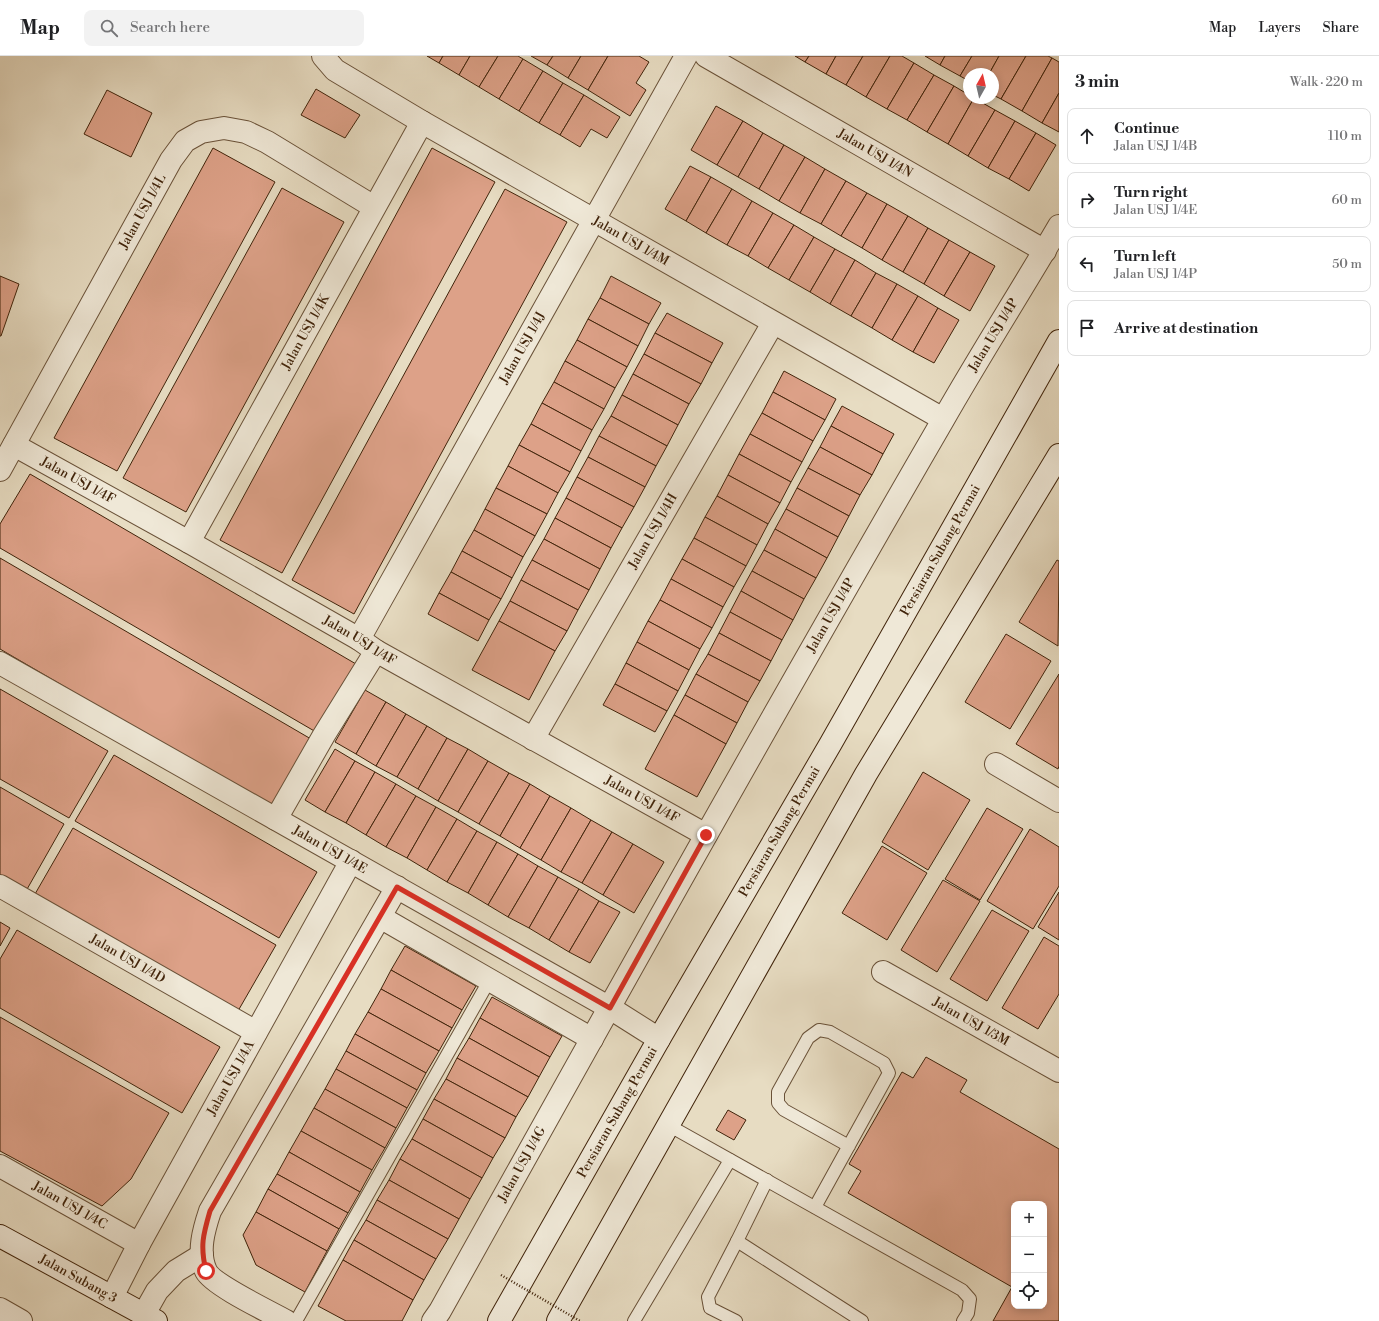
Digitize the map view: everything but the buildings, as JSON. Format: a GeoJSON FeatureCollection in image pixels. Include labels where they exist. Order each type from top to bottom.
{"type":"FeatureCollection","features":[{"type":"Feature","properties":{"kind":"street","name":"Jalan USJ 1/4M"},"geometry":{"type":"LineString","coordinates":[[323,56],[335,70],[422,122],[943,419]]}},
{"type":"Feature","properties":{"kind":"street","name":"Jalan USJ 1/4J"},"geometry":{"type":"LineString","coordinates":[[276,819],[324,735],[368,645],[594,220],[686,56]]}},
{"type":"Feature","properties":{"kind":"street","name":"Jalan USJ 1/4N"},"geometry":{"type":"LineString","coordinates":[[706,56],[1045,251]]}},
{"type":"Feature","properties":{"kind":"street","name":"Jalan USJ 1/4K"},"geometry":{"type":"LineString","coordinates":[[189,542],[422,122]]}},
{"type":"Feature","properties":{"kind":"street","name":"Jalan USJ 1/4L"},"geometry":{"type":"LineString","coordinates":[[0,470],[171,160],[185,141],[201,132],[224,128],[246,132],[267,142],[374,207]]}},
{"type":"Feature","properties":{"kind":"street","name":"Jalan USJ 1/4P"},"geometry":{"type":"LineString","coordinates":[[610,1008],[706,835],[943,419],[1059,226]]}},
{"type":"Feature","properties":{"kind":"street","name":"Jalan USJ 1/4H"},"geometry":{"type":"LineString","coordinates":[[533,739],[773,323]]}},
{"type":"Feature","properties":{"kind":"street","name":"Persiaran Subang Permai"},"geometry":{"type":"LineString","coordinates":[[499,1321],[659,1040],[835,736],[1059,341]]}},
{"type":"Feature","properties":{"kind":"street","name":"Jalan USJ 1/4F"},"geometry":{"type":"LineString","coordinates":[[14,445],[189,542],[533,739],[706,835]]}},
{"type":"Feature","properties":{"kind":"street"},"geometry":{"type":"LineString","coordinates":[[558,1321],[866,774],[1059,455]]}},
{"type":"Feature","properties":{"kind":"street","name":"Jalan USJ 1/4E"},"geometry":{"type":"LineString","coordinates":[[0,663],[610,1008],[659,1040]]}},
{"type":"Feature","properties":{"kind":"street"},"geometry":{"type":"LineString","coordinates":[[996,764],[1059,801]]}},
{"type":"Feature","properties":{"kind":"street","name":"Jalan USJ 1/4A"},"geometry":{"type":"LineString","coordinates":[[112,1297],[139,1244],[351,861]]}},
{"type":"Feature","properties":{"kind":"street","name":"Jalan USJ 1/4D"},"geometry":{"type":"LineString","coordinates":[[0,886],[256,1032]]}},
{"type":"Feature","properties":{"kind":"street"},"geometry":{"type":"LineString","coordinates":[[286,1321],[218,1284],[206,1271],[202,1255],[203,1233],[210,1211],[397,887]]}},
{"type":"Feature","properties":{"kind":"street"},"geometry":{"type":"LineString","coordinates":[[380,917],[592,1040]]}},
{"type":"Feature","properties":{"kind":"street","name":"Jalan USJ 1/3M"},"geometry":{"type":"LineString","coordinates":[[882,972],[1059,1071]]}},
{"type":"Feature","properties":{"kind":"street","name":"Jalan USJ 1/4G"},"geometry":{"type":"LineString","coordinates":[[433,1321],[610,1008]]}},
{"type":"Feature","properties":{"kind":"street","name":"Jalan USJ 1/4C"},"geometry":{"type":"LineString","coordinates":[[0,1166],[139,1244]]}},
{"type":"Feature","properties":{"kind":"street","name":"Jalan Subang 3"},"geometry":{"type":"LineString","coordinates":[[0,1236],[150,1318]]}},
{"type":"Feature","properties":{"kind":"street"},"geometry":{"type":"LineString","coordinates":[[150,1318],[157,1291],[176,1271],[202,1255]]}},
{"type":"Feature","properties":{"kind":"street"},"geometry":{"type":"LineString","coordinates":[[0,1309],[21,1321]]}},
{"type":"Feature","properties":{"kind":"lane"},"geometry":{"type":"LineString","coordinates":[[296,1321],[489,981]]}},
{"type":"Feature","properties":{"kind":"lane"},"geometry":{"type":"LineString","coordinates":[[815,1208],[889,1074],[884,1062],[830,1032],[819,1030],[808,1038],[778,1092],[778,1103],[784,1110],[849,1146]]}},
{"type":"Feature","properties":{"kind":"lane"},"geometry":{"type":"LineString","coordinates":[[668,1125],[962,1290],[970,1299],[968,1313],[963,1321]]}},
{"type":"Feature","properties":{"kind":"lane"},"geometry":{"type":"LineString","coordinates":[[634,1321],[730,1160]]}},
{"type":"Feature","properties":{"kind":"lane"},"geometry":{"type":"LineString","coordinates":[[736,1321],[710,1308],[708,1297],[767,1180]]}},
{"type":"Feature","properties":{"kind":"lane"},"geometry":{"type":"LineString","coordinates":[[737,1241],[862,1321]]}},
{"type":"Feature","properties":{"kind":"path"},"geometry":{"type":"LineString","coordinates":[[501,1275],[580,1321]]}},
{"type":"Feature","properties":{"kind":"route"},"geometry":{"type":"LineString","coordinates":[[206,1271],[202,1255],[203,1233],[210,1211],[397,887],[610,1008],[706,835]]}}]}
